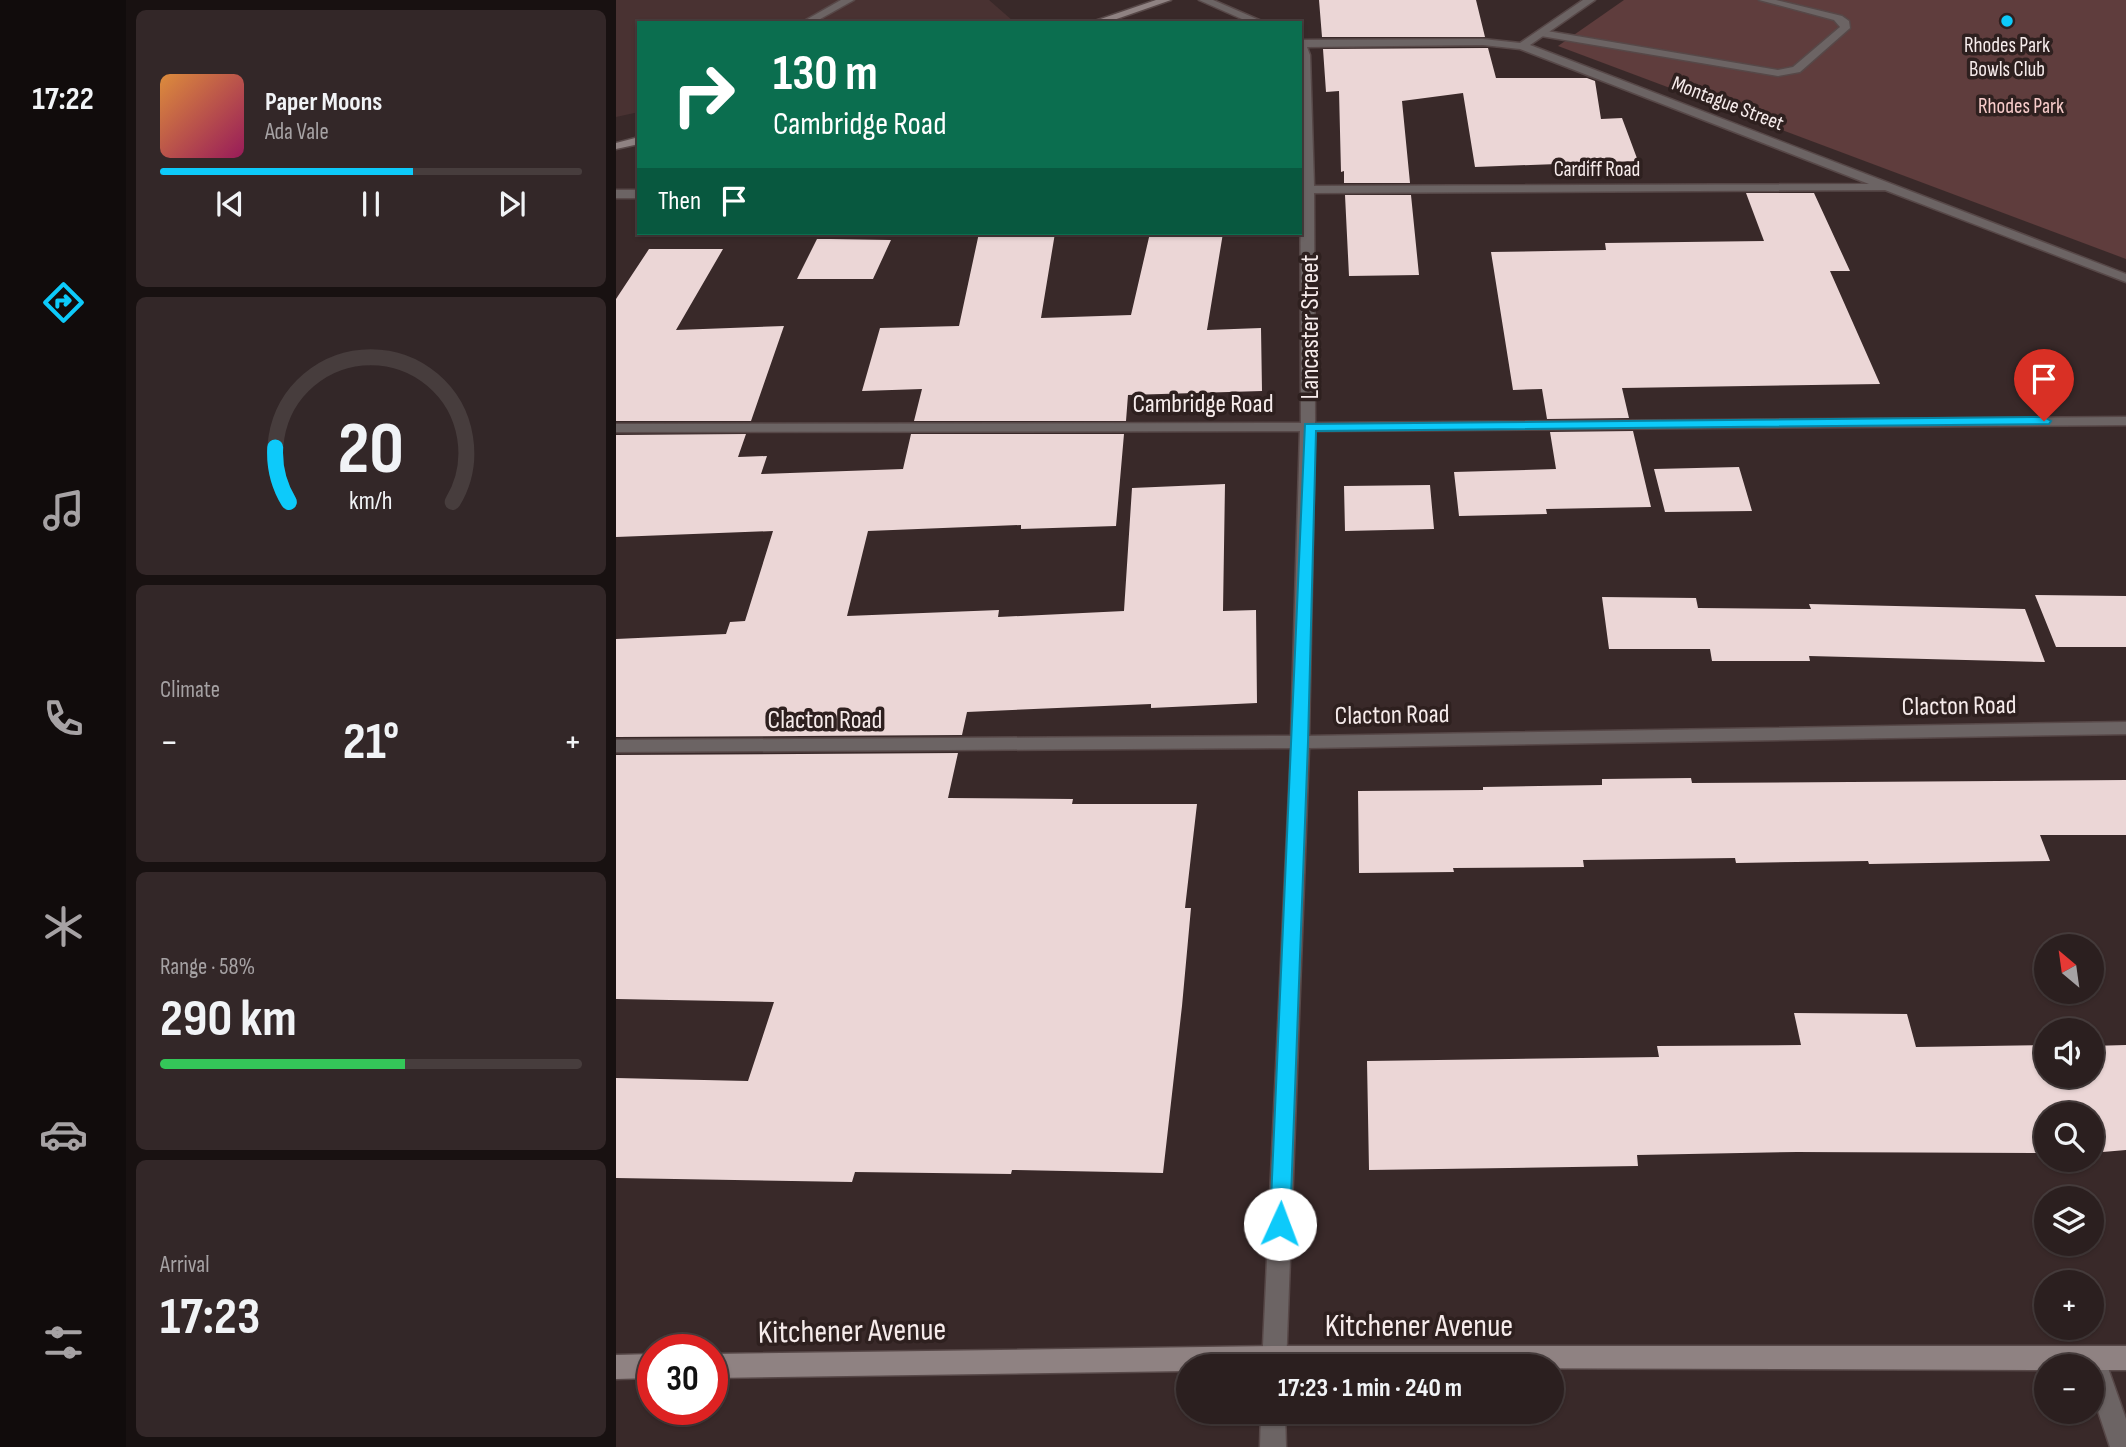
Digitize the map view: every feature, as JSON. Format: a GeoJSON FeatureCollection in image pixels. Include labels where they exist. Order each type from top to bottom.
{"type":"FeatureCollection","features":[{"type":"Feature","properties":{"kind":"main road"},"geometry":{"type":"LineString","coordinates":[[1100,21],[1166,0]]}},
{"type":"Feature","properties":{"kind":"main road"},"geometry":{"type":"LineString","coordinates":[[616,146],[637,141]]}},
{"type":"Feature","properties":{"kind":"main road","name":"Kitchener Avenue"},"geometry":{"type":"LineString","coordinates":[[2104,1359],[2126,1358]]}},
{"type":"Feature","properties":{"kind":"main road","name":"Kitchener Avenue"},"geometry":{"type":"LineString","coordinates":[[1564,1361],[2034,1359]]}},
{"type":"Feature","properties":{"kind":"main road","name":"Kitchener Avenue"},"geometry":{"type":"LineString","coordinates":[[728,1366],[1176,1363]]}},
{"type":"Feature","properties":{"kind":"main road"},"geometry":{"type":"LineString","coordinates":[[616,1367],[637,1366]]}},
{"type":"Feature","properties":{"kind":"street"},"geometry":{"type":"LineString","coordinates":[[809,20],[849,0]]}},
{"type":"Feature","properties":{"kind":"street"},"geometry":{"type":"LineString","coordinates":[[1204,0],[1256,21]]}},
{"type":"Feature","properties":{"kind":"street"},"geometry":{"type":"LineString","coordinates":[[1522,46],[1590,0]]}},
{"type":"Feature","properties":{"kind":"street"},"geometry":{"type":"LineString","coordinates":[[1541,33],[1778,73],[1796,70],[1845,28],[1845,23],[1838,18],[1764,0]]}},
{"type":"Feature","properties":{"kind":"street","name":"Montague Street"},"geometry":{"type":"LineString","coordinates":[[1302,43],[1483,42],[1522,46],[2126,278]]}},
{"type":"Feature","properties":{"kind":"street","name":"Lancaster Street"},"geometry":{"type":"LineString","coordinates":[[1274,1354],[1300,742],[1309,427],[1305,55],[1302,46]]}},
{"type":"Feature","properties":{"kind":"street","name":"Cardiff Road"},"geometry":{"type":"LineString","coordinates":[[1305,190],[1893,187]]}},
{"type":"Feature","properties":{"kind":"street"},"geometry":{"type":"LineString","coordinates":[[616,194],[637,194]]}},
{"type":"Feature","properties":{"kind":"street","name":"Cambridge Road"},"geometry":{"type":"LineString","coordinates":[[616,428],[1309,427],[2126,421]]}},
{"type":"Feature","properties":{"kind":"street","name":"Clacton Road"},"geometry":{"type":"LineString","coordinates":[[616,746],[1300,742],[2126,728]]}},
{"type":"Feature","properties":{"kind":"street"},"geometry":{"type":"LineString","coordinates":[[2104,1391],[2123,1447]]}},
{"type":"Feature","properties":{"kind":"street"},"geometry":{"type":"LineString","coordinates":[[1273,1424],[1273,1447]]}},
{"type":"Feature","properties":{"kind":"shaded area"},"geometry":{"type":"Polygon","coordinates":[[[616,0],[989,0],[1013,21],[637,21],[637,112],[616,117],[616,0]]]}},
{"type":"Feature","properties":{"kind":"green space","name":"Rhodes Park"},"geometry":{"type":"Polygon","coordinates":[[[1624,0],[2126,0],[2126,259],[1558,46],[1624,0]]]}},
{"type":"Feature","properties":{"kind":"building"},"geometry":{"type":"Polygon","coordinates":[[[1319,0],[1476,0],[1485,37],[1322,37],[1319,0]]]}},
{"type":"Feature","properties":{"kind":"building"},"geometry":{"type":"Polygon","coordinates":[[[1488,48],[1496,78],[1587,78],[1595,81],[1601,119],[1622,118],[1638,161],[1475,167],[1463,93],[1402,101],[1410,183],[1344,183],[1344,171],[1341,172],[1339,91],[1326,92],[1323,49],[1488,48]]]}},
{"type":"Feature","properties":{"kind":"building"},"geometry":{"type":"Polygon","coordinates":[[[1746,193],[1814,193],[1850,271],[1830,271],[1880,384],[1622,388],[1629,418],[1547,419],[1542,389],[1513,390],[1491,252],[1606,250],[1605,243],[1764,241],[1746,193]]]}},
{"type":"Feature","properties":{"kind":"building"},"geometry":{"type":"Polygon","coordinates":[[[1345,195],[1411,195],[1419,275],[1349,276],[1345,195]]]}},
{"type":"Feature","properties":{"kind":"building"},"geometry":{"type":"Polygon","coordinates":[[[979,235],[1055,235],[1041,318],[1131,315],[1150,235],[1223,235],[1207,330],[1261,328],[1262,391],[1128,395],[1126,421],[914,421],[922,389],[862,391],[880,328],[959,326],[979,235]]]}},
{"type":"Feature","properties":{"kind":"building"},"geometry":{"type":"Polygon","coordinates":[[[817,239],[891,240],[873,279],[797,279],[817,239]]]}},
{"type":"Feature","properties":{"kind":"building"},"geometry":{"type":"Polygon","coordinates":[[[649,249],[723,249],[676,330],[784,326],[751,421],[616,421],[616,299],[649,249]]]}},
{"type":"Feature","properties":{"kind":"building"},"geometry":{"type":"Polygon","coordinates":[[[1633,431],[1651,507],[1546,509],[1547,514],[1459,516],[1454,472],[1556,469],[1550,432],[1633,431]]]}},
{"type":"Feature","properties":{"kind":"building"},"geometry":{"type":"Polygon","coordinates":[[[746,434],[738,457],[767,456],[761,474],[903,469],[911,434],[1124,434],[1116,526],[1021,529],[1021,525],[868,531],[847,616],[999,610],[998,617],[1124,611],[1132,488],[1225,484],[1223,611],[1256,610],[1257,703],[1151,708],[1151,704],[967,712],[962,735],[616,737],[616,639],[726,634],[730,622],[745,621],[773,531],[616,537],[616,435],[746,434]]]}},
{"type":"Feature","properties":{"kind":"building"},"geometry":{"type":"Polygon","coordinates":[[[1739,467],[1752,511],[1665,512],[1654,469],[1739,467]]]}},
{"type":"Feature","properties":{"kind":"building"},"geometry":{"type":"Polygon","coordinates":[[[1430,485],[1434,529],[1345,531],[1344,486],[1430,485]]]}},
{"type":"Feature","properties":{"kind":"building"},"geometry":{"type":"Polygon","coordinates":[[[2035,595],[2126,596],[2126,647],[2056,647],[2035,595]]]}},
{"type":"Feature","properties":{"kind":"building"},"geometry":{"type":"Polygon","coordinates":[[[1602,597],[1696,598],[1698,608],[1811,609],[1809,604],[2025,609],[2045,662],[1809,656],[1810,661],[1712,661],[1710,649],[1609,649],[1602,597]]]}},
{"type":"Feature","properties":{"kind":"building"},"geometry":{"type":"Polygon","coordinates":[[[958,753],[948,798],[1073,799],[1072,804],[1197,804],[1185,908],[1191,908],[1182,1006],[1163,1173],[1012,1170],[1011,1174],[855,1172],[852,1182],[616,1178],[616,1078],[748,1081],[774,1002],[616,999],[616,755],[958,753]]]}},
{"type":"Feature","properties":{"kind":"building"},"geometry":{"type":"Polygon","coordinates":[[[1691,778],[1692,783],[2126,780],[2126,835],[2040,835],[2050,861],[1869,864],[1868,861],[1736,863],[1735,858],[1583,860],[1584,867],[1453,868],[1454,872],[1359,873],[1358,791],[1483,790],[1483,787],[1602,785],[1602,779],[1691,778]]]}},
{"type":"Feature","properties":{"kind":"building"},"geometry":{"type":"Polygon","coordinates":[[[1794,1013],[1907,1014],[1916,1047],[2034,1045],[2034,1088],[2104,1088],[2104,1046],[2126,1045],[2126,1150],[2104,1152],[2104,1102],[2034,1102],[2034,1153],[1797,1152],[1637,1155],[1638,1166],[1369,1170],[1367,1061],[1659,1057],[1657,1046],[1801,1045],[1794,1013]]]}},
{"type":"Feature","properties":{"kind":"place","name":"Rhodes Park Bowls Club"},"geometry":{"type":"Point","coordinates":[2007,21]}},
{"type":"Feature","properties":{"kind":"route"},"geometry":{"type":"LineString","coordinates":[[1280,1224],[1300,742],[1309,427],[2044,421]]}}]}
